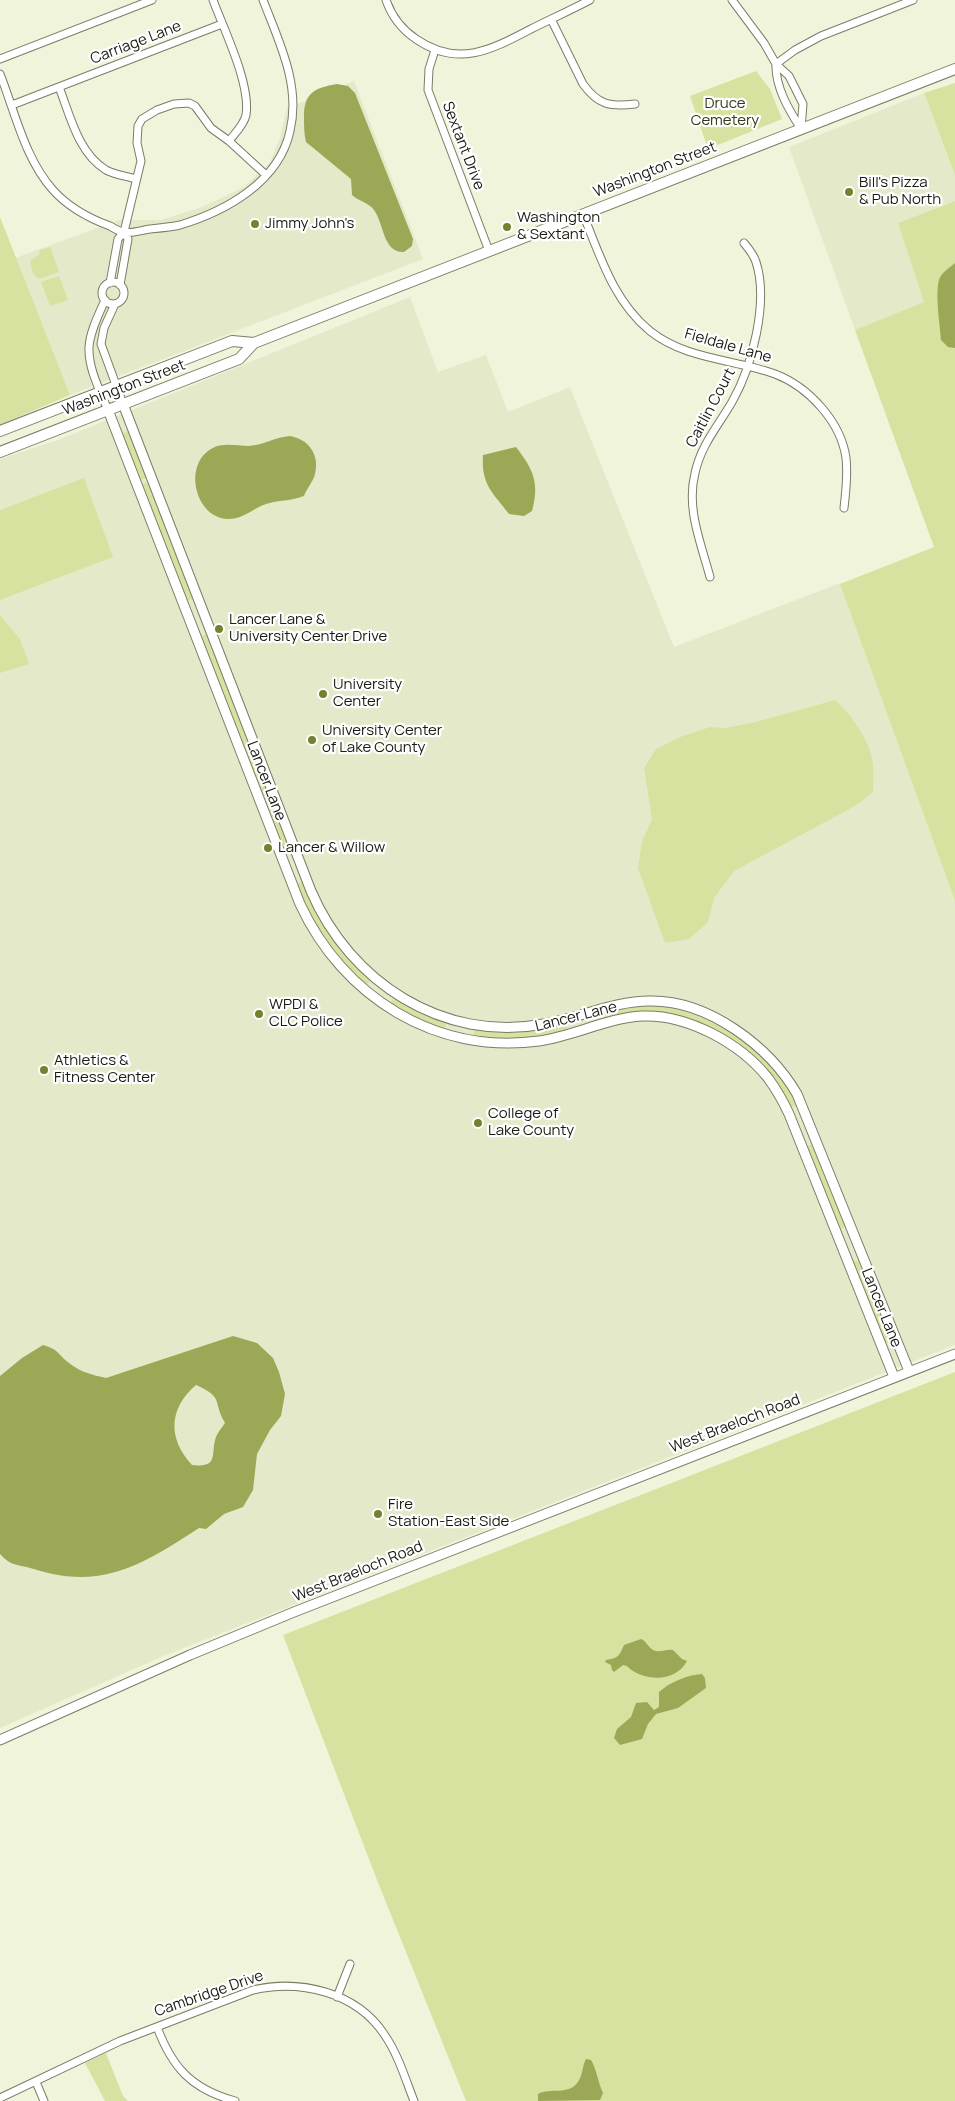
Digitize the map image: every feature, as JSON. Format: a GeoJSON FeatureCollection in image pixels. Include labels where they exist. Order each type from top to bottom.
{"type":"FeatureCollection","features":[{"type":"Feature","properties":{"kind":"main road","name":"Washington Street"},"geometry":{"type":"LineString","coordinates":[[0,430],[232,341],[254,343],[955,68]]}},
{"type":"Feature","properties":{"kind":"main road","name":"Washington Street"},"geometry":{"type":"LineString","coordinates":[[0,452],[239,360],[254,343]]}},
{"type":"Feature","properties":{"kind":"street"},"geometry":{"type":"LineString","coordinates":[[0,59],[152,0]]}},
{"type":"Feature","properties":{"kind":"street"},"geometry":{"type":"LineString","coordinates":[[213,0],[246,95],[246,116],[241,127],[229,141]]}},
{"type":"Feature","properties":{"kind":"street"},"geometry":{"type":"LineString","coordinates":[[0,74],[34,160],[54,191],[81,214],[124,232],[179,225],[214,212],[246,194],[266,175],[284,151],[287,143],[293,117],[293,97],[288,66],[263,0]]}},
{"type":"Feature","properties":{"kind":"street"},"geometry":{"type":"LineString","coordinates":[[386,0],[396,20],[406,32],[435,50],[448,54],[476,53],[502,44],[590,0]]}},
{"type":"Feature","properties":{"kind":"street"},"geometry":{"type":"LineString","coordinates":[[732,0],[776,64],[789,76],[803,104],[801,129]]}},
{"type":"Feature","properties":{"kind":"street"},"geometry":{"type":"LineString","coordinates":[[776,64],[800,47],[821,36],[913,0]]}},
{"type":"Feature","properties":{"kind":"street"},"geometry":{"type":"LineString","coordinates":[[551,19],[583,84],[590,93],[605,104],[619,106],[635,104]]}},
{"type":"Feature","properties":{"kind":"street","name":"Carriage Lane"},"geometry":{"type":"LineString","coordinates":[[12,105],[222,24]]}},
{"type":"Feature","properties":{"kind":"street","name":"Sextant Drive"},"geometry":{"type":"LineString","coordinates":[[435,50],[430,68],[428,90],[489,250]]}},
{"type":"Feature","properties":{"kind":"street"},"geometry":{"type":"LineString","coordinates":[[776,64],[776,76],[788,109],[801,129]]}},
{"type":"Feature","properties":{"kind":"street"},"geometry":{"type":"LineString","coordinates":[[59,87],[77,134],[88,153],[105,169],[136,179]]}},
{"type":"Feature","properties":{"kind":"street"},"geometry":{"type":"LineString","coordinates":[[124,232],[141,161],[137,144],[138,126],[142,119],[156,110],[174,104],[189,103],[199,110],[211,128],[229,141],[266,175]]}},
{"type":"Feature","properties":{"kind":"street","name":"Fieldale Lane"},"geometry":{"type":"LineString","coordinates":[[583,214],[617,292],[651,332],[691,352],[774,374],[789,380],[827,414],[834,426],[846,457],[847,475],[844,508]]}},
{"type":"Feature","properties":{"kind":"street","name":"Lancer Lane"},"geometry":{"type":"LineString","coordinates":[[894,1377],[789,1114],[767,1077],[746,1057],[702,1030],[673,1019],[659,1017],[627,1018],[569,1036],[525,1043],[499,1043],[460,1038],[410,1021],[386,1007],[358,985],[336,961],[313,930],[300,904],[93,370],[89,347],[94,324],[105,300],[103,291],[105,286],[110,283],[118,239],[124,232],[128,239],[120,285],[124,295],[121,301],[115,304],[104,328],[101,344],[311,890],[324,918],[351,955],[382,985],[439,1016],[462,1022],[503,1027],[526,1027],[566,1020],[626,1002],[652,1000],[680,1005],[710,1016],[746,1036],[768,1055],[784,1073],[797,1094],[909,1371]]}},
{"type":"Feature","properties":{"kind":"street","name":"Caitlin Court"},"geometry":{"type":"LineString","coordinates":[[710,577],[693,511],[694,474],[705,444],[732,402],[748,368],[757,329],[759,281],[757,264],[744,243]]}},
{"type":"Feature","properties":{"kind":"street"},"geometry":{"type":"LineString","coordinates":[[110,283],[115,282],[120,285]]}},
{"type":"Feature","properties":{"kind":"street"},"geometry":{"type":"LineString","coordinates":[[105,300],[115,304]]}},
{"type":"Feature","properties":{"kind":"street","name":"West Braeloch Road"},"geometry":{"type":"LineString","coordinates":[[0,1740],[190,1655],[285,1616],[955,1354]]}},
{"type":"Feature","properties":{"kind":"street"},"geometry":{"type":"LineString","coordinates":[[337,1997],[350,1964]]}},
{"type":"Feature","properties":{"kind":"street","name":"Cambridge Drive"},"geometry":{"type":"LineString","coordinates":[[0,2098],[120,2041],[253,1990],[269,1986],[289,1986],[309,1988],[337,1997],[366,2014],[383,2032],[402,2070],[414,2101]]}},
{"type":"Feature","properties":{"kind":"street"},"geometry":{"type":"LineString","coordinates":[[157,2027],[165,2046],[181,2072],[205,2090],[234,2101]]}},
{"type":"Feature","properties":{"kind":"street"},"geometry":{"type":"LineString","coordinates":[[36,2082],[44,2101]]}},
{"type":"Feature","properties":{"kind":"shaded area"},"geometry":{"type":"Polygon","coordinates":[[[354,81],[423,259],[70,395],[15,258],[119,220],[161,220],[202,207],[244,187],[270,162],[280,138],[287,108],[354,81]]]}},
{"type":"Feature","properties":{"kind":"shaded area"},"geometry":{"type":"Polygon","coordinates":[[[337,84],[348,86],[355,93],[413,239],[412,246],[404,252],[397,251],[388,243],[372,207],[352,195],[351,179],[306,142],[304,109],[308,97],[322,87],[337,84]]]}},
{"type":"Feature","properties":{"kind":"shaded area"},"geometry":{"type":"Polygon","coordinates":[[[924,93],[955,175],[955,201],[898,223],[925,302],[855,330],[789,147],[924,93]]]}},
{"type":"Feature","properties":{"kind":"shaded area"},"geometry":{"type":"Polygon","coordinates":[[[955,263],[955,348],[948,347],[941,340],[937,293],[940,277],[955,263]]]}},
{"type":"Feature","properties":{"kind":"shaded area","name":"College of Lake County"},"geometry":{"type":"Polygon","coordinates":[[[410,297],[438,372],[486,355],[508,412],[570,387],[674,647],[840,583],[955,901],[955,1345],[166,1655],[0,1728],[0,459],[58,440],[410,297]]]}},
{"type":"Feature","properties":{"kind":"shaded area"},"geometry":{"type":"Polygon","coordinates":[[[290,436],[307,444],[316,460],[314,477],[304,496],[266,504],[233,519],[216,516],[207,509],[200,500],[195,478],[197,466],[202,457],[211,449],[230,445],[249,446],[290,436]]]}},
{"type":"Feature","properties":{"kind":"shaded area"},"geometry":{"type":"Polygon","coordinates":[[[516,447],[527,462],[535,484],[532,511],[524,516],[509,514],[489,487],[483,465],[483,455],[516,447]]]}},
{"type":"Feature","properties":{"kind":"shaded area"},"geometry":{"type":"Polygon","coordinates":[[[233,1336],[257,1343],[273,1358],[285,1394],[281,1416],[270,1430],[257,1454],[253,1490],[243,1507],[224,1514],[206,1529],[199,1528],[141,1563],[121,1570],[102,1575],[81,1577],[58,1575],[16,1565],[0,1554],[0,1376],[22,1358],[43,1345],[56,1351],[78,1369],[106,1378],[233,1336]],[[196,1385],[180,1404],[176,1414],[175,1435],[184,1455],[192,1465],[210,1462],[216,1437],[225,1423],[214,1397],[205,1389],[196,1385]]]}},
{"type":"Feature","properties":{"kind":"shaded area"},"geometry":{"type":"Polygon","coordinates":[[[641,1639],[654,1650],[673,1650],[682,1659],[687,1661],[677,1672],[655,1678],[640,1675],[623,1665],[614,1672],[611,1665],[605,1662],[618,1656],[624,1645],[641,1639]]]}},
{"type":"Feature","properties":{"kind":"shaded area"},"geometry":{"type":"Polygon","coordinates":[[[702,1674],[705,1678],[706,1688],[678,1708],[656,1714],[648,1724],[642,1739],[620,1745],[614,1738],[617,1729],[631,1717],[636,1703],[647,1702],[654,1710],[659,1707],[659,1692],[663,1688],[685,1677],[702,1674]]]}},
{"type":"Feature","properties":{"kind":"shaded area"},"geometry":{"type":"Polygon","coordinates":[[[586,2059],[591,2060],[595,2068],[603,2093],[600,2100],[538,2101],[538,2094],[569,2089],[574,2086],[580,2079],[586,2059]]]}},
{"type":"Feature","properties":{"kind":"green space","name":"Druce Cemetery"},"geometry":{"type":"Polygon","coordinates":[[[756,71],[770,89],[782,119],[708,149],[690,96],[756,71]]]}},
{"type":"Feature","properties":{"kind":"green space"},"geometry":{"type":"Polygon","coordinates":[[[955,83],[955,175],[924,93],[955,83]]]}},
{"type":"Feature","properties":{"kind":"green space"},"geometry":{"type":"Polygon","coordinates":[[[955,201],[955,901],[840,584],[934,547],[855,330],[924,302],[898,223],[955,201]]]}},
{"type":"Feature","properties":{"kind":"green space"},"geometry":{"type":"Polygon","coordinates":[[[0,217],[70,395],[0,425],[0,217]]]}},
{"type":"Feature","properties":{"kind":"green space"},"geometry":{"type":"Polygon","coordinates":[[[50,247],[59,272],[39,279],[32,271],[31,260],[39,255],[40,250],[50,247]]]}},
{"type":"Feature","properties":{"kind":"green space"},"geometry":{"type":"Polygon","coordinates":[[[59,276],[68,300],[50,306],[41,282],[59,276]]]}},
{"type":"Feature","properties":{"kind":"green space"},"geometry":{"type":"Polygon","coordinates":[[[128,431],[147,478],[140,480],[122,434],[128,431]]]}},
{"type":"Feature","properties":{"kind":"green space"},"geometry":{"type":"Polygon","coordinates":[[[84,478],[113,557],[0,600],[0,510],[84,478]]]}},
{"type":"Feature","properties":{"kind":"green space"},"geometry":{"type":"Polygon","coordinates":[[[146,482],[193,599],[187,601],[142,485],[146,482]]]}},
{"type":"Feature","properties":{"kind":"green space"},"geometry":{"type":"Polygon","coordinates":[[[0,615],[20,639],[29,664],[0,673],[0,615]]]}},
{"type":"Feature","properties":{"kind":"green space"},"geometry":{"type":"Polygon","coordinates":[[[207,634],[289,844],[282,846],[201,636],[207,634]]]}},
{"type":"Feature","properties":{"kind":"green space"},"geometry":{"type":"Polygon","coordinates":[[[835,700],[854,721],[868,747],[873,764],[873,792],[855,806],[734,871],[714,898],[708,922],[689,939],[665,943],[638,868],[642,841],[652,820],[644,768],[656,749],[680,737],[710,727],[725,728],[756,722],[835,700]]]}},
{"type":"Feature","properties":{"kind":"green space"},"geometry":{"type":"Polygon","coordinates":[[[303,881],[315,909],[330,935],[348,959],[370,981],[366,985],[344,962],[310,913],[297,884],[303,881]]]}},
{"type":"Feature","properties":{"kind":"green space"},"geometry":{"type":"Polygon","coordinates":[[[393,999],[418,1013],[446,1024],[445,1029],[416,1018],[390,1004],[393,999]]]}},
{"type":"Feature","properties":{"kind":"green space"},"geometry":{"type":"Polygon","coordinates":[[[655,1005],[677,1009],[698,1016],[739,1037],[773,1067],[797,1105],[791,1107],[770,1074],[752,1057],[705,1027],[664,1013],[636,1012],[605,1019],[603,1014],[617,1009],[655,1005]]]}},
{"type":"Feature","properties":{"kind":"green space"},"geometry":{"type":"Polygon","coordinates":[[[566,1025],[568,1031],[533,1037],[510,1038],[474,1035],[474,1030],[521,1032],[566,1025]]]}},
{"type":"Feature","properties":{"kind":"green space"},"geometry":{"type":"Polygon","coordinates":[[[813,1144],[846,1227],[840,1229],[807,1146],[813,1144]]]}},
{"type":"Feature","properties":{"kind":"green space"},"geometry":{"type":"Polygon","coordinates":[[[859,1260],[891,1341],[885,1343],[853,1262],[859,1260]]]}},
{"type":"Feature","properties":{"kind":"green space"},"geometry":{"type":"Polygon","coordinates":[[[955,1372],[955,2101],[466,2101],[377,1880],[283,1635],[955,1372]]]}},
{"type":"Feature","properties":{"kind":"green space"},"geometry":{"type":"Polygon","coordinates":[[[106,2053],[123,2096],[128,2101],[105,2101],[85,2063],[106,2053]]]}},
{"type":"Feature","properties":{"kind":"place","name":"Bill's Pizza & Pub North"},"geometry":{"type":"Point","coordinates":[849,192]}},
{"type":"Feature","properties":{"kind":"place","name":"Jimmy John's"},"geometry":{"type":"Point","coordinates":[255,224]}},
{"type":"Feature","properties":{"kind":"place","name":"Washington & Sextant"},"geometry":{"type":"Point","coordinates":[507,227]}},
{"type":"Feature","properties":{"kind":"place","name":"Lancer Lane & University Center Drive"},"geometry":{"type":"Point","coordinates":[219,629]}},
{"type":"Feature","properties":{"kind":"place","name":"University Center"},"geometry":{"type":"Point","coordinates":[323,694]}},
{"type":"Feature","properties":{"kind":"place","name":"University Center of Lake County"},"geometry":{"type":"Point","coordinates":[312,740]}},
{"type":"Feature","properties":{"kind":"place","name":"Lancer & Willow"},"geometry":{"type":"Point","coordinates":[268,848]}},
{"type":"Feature","properties":{"kind":"place","name":"WPDI & CLC Police"},"geometry":{"type":"Point","coordinates":[259,1014]}},
{"type":"Feature","properties":{"kind":"place","name":"Athletics & Fitness Center"},"geometry":{"type":"Point","coordinates":[44,1070]}},
{"type":"Feature","properties":{"kind":"place","name":"College of Lake County"},"geometry":{"type":"Point","coordinates":[478,1123]}},
{"type":"Feature","properties":{"kind":"place","name":"Fire Station-East Side"},"geometry":{"type":"Point","coordinates":[378,1514]}}]}
